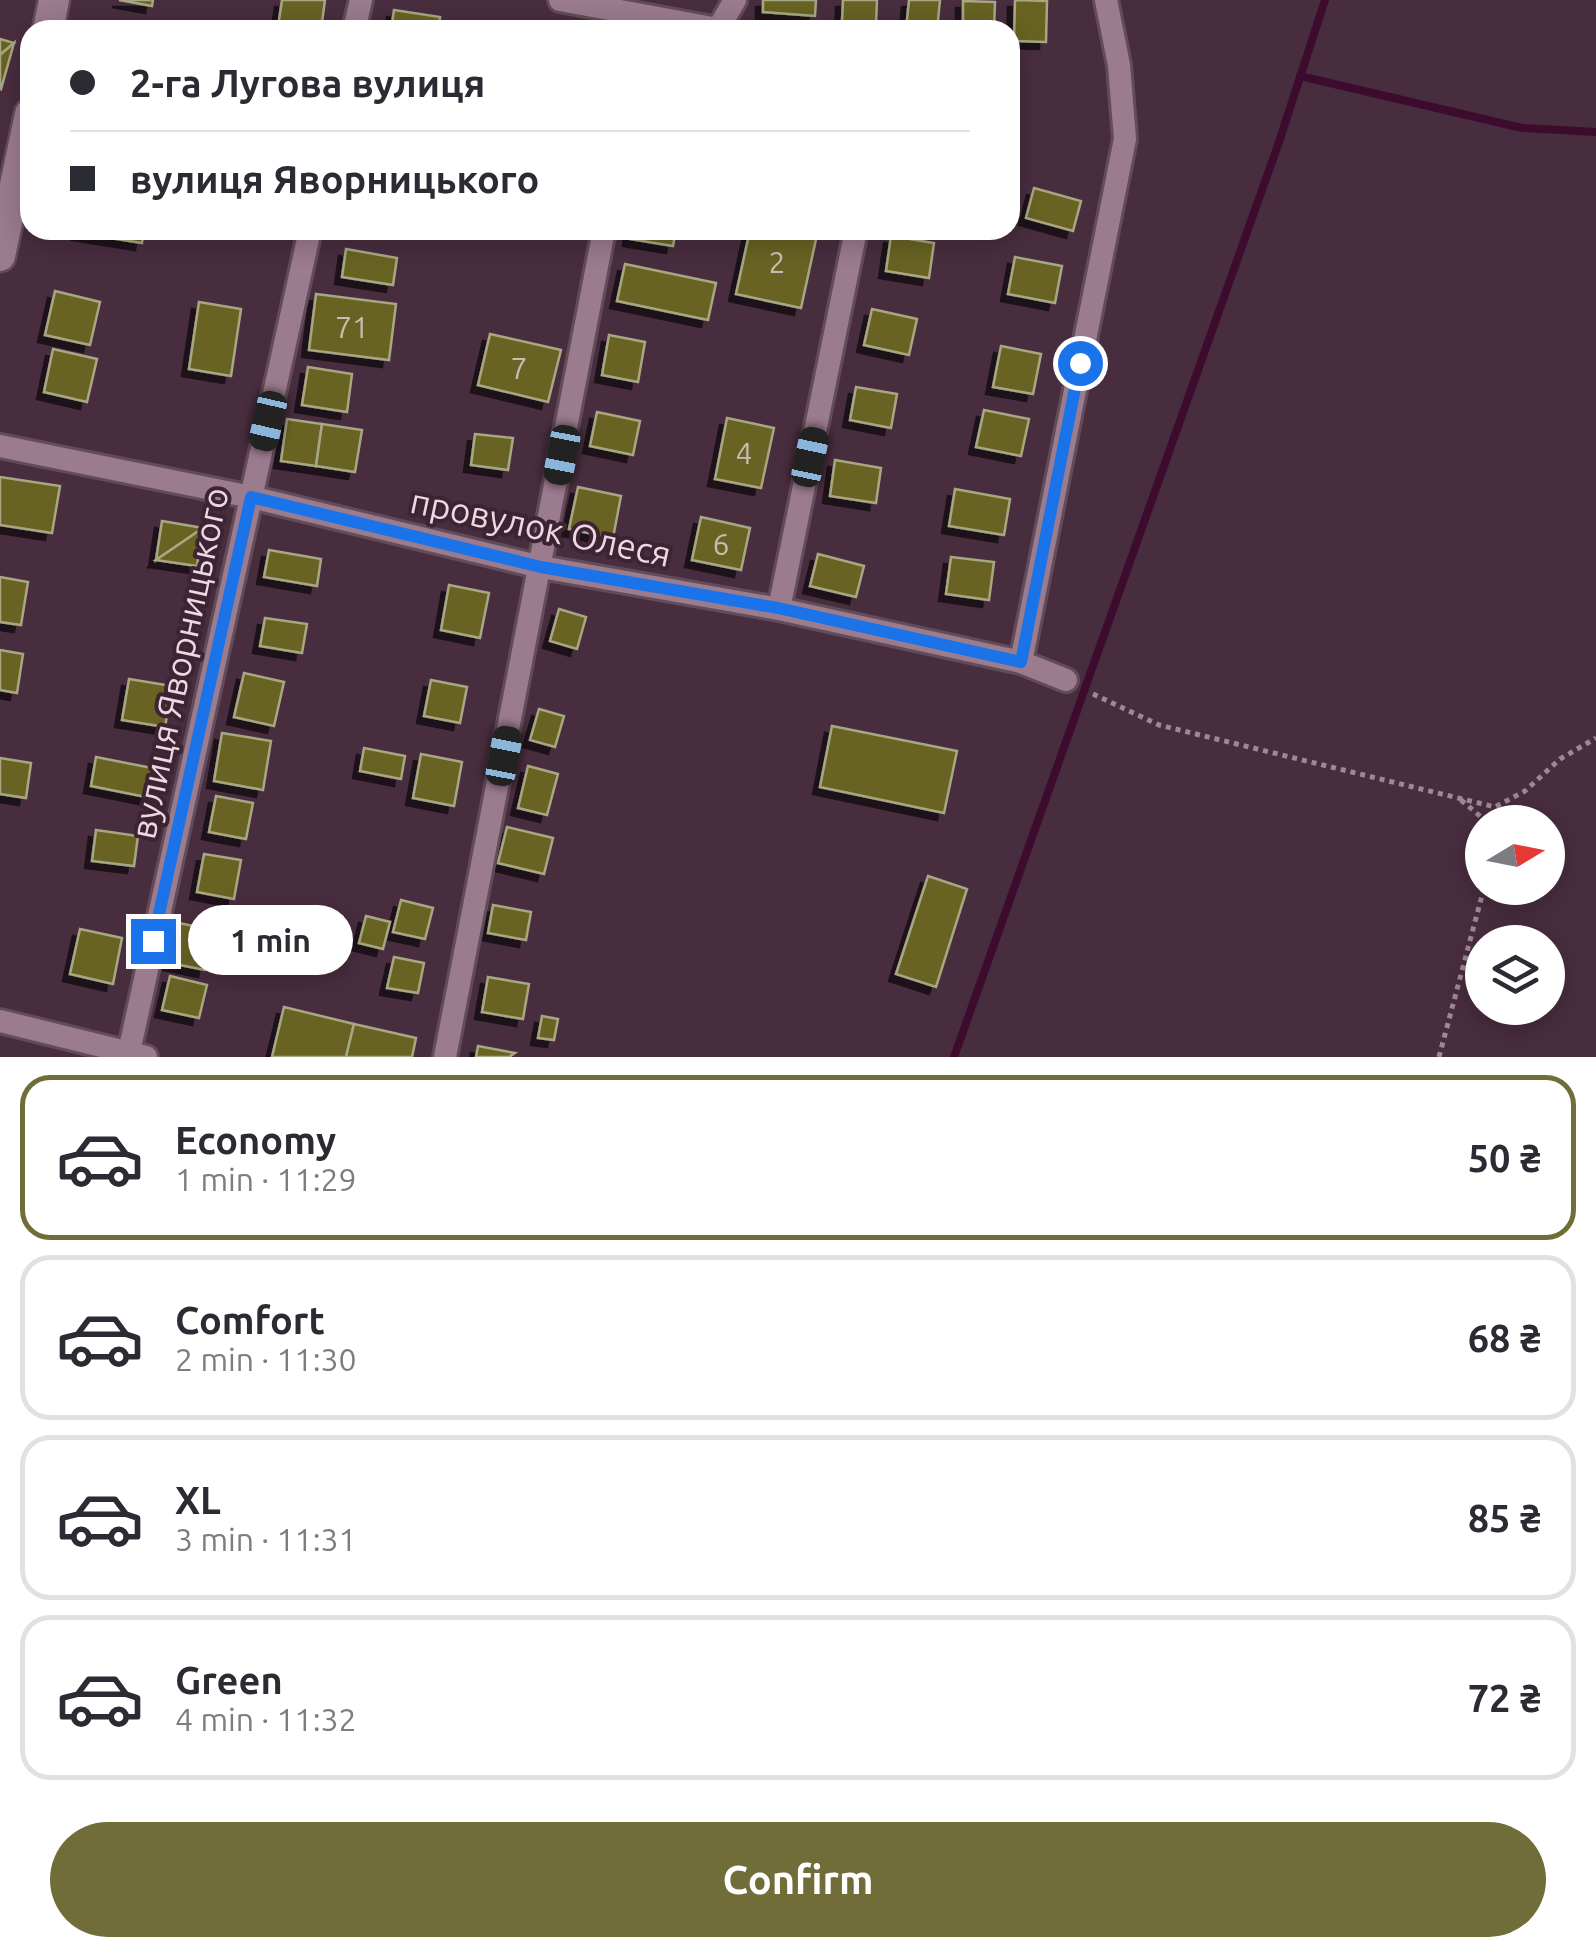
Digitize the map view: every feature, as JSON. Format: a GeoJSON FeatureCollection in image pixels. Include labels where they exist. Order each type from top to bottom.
{"type":"FeatureCollection","features":[{"type":"Feature","properties":{"kind":"street"},"geometry":{"type":"LineString","coordinates":[[560,0],[665,20]]}},
{"type":"Feature","properties":{"kind":"street"},"geometry":{"type":"LineString","coordinates":[[1021,662],[1125,139],[1118,65],[1106,0]]}},
{"type":"Feature","properties":{"kind":"street"},"geometry":{"type":"LineString","coordinates":[[0,256],[20,161]]}},
{"type":"Feature","properties":{"kind":"street","name":"вулиця Яворницького"},"geometry":{"type":"LineString","coordinates":[[137,1054],[308,240]]}},
{"type":"Feature","properties":{"kind":"street"},"geometry":{"type":"LineString","coordinates":[[445,1057],[602,240]]}},
{"type":"Feature","properties":{"kind":"street"},"geometry":{"type":"LineString","coordinates":[[778,608],[854,240]]}},
{"type":"Feature","properties":{"kind":"street","name":"провулок Олеся"},"geometry":{"type":"LineString","coordinates":[[0,446],[251,497],[541,567],[778,608],[1021,662],[1066,680]]}},
{"type":"Feature","properties":{"kind":"street"},"geometry":{"type":"LineString","coordinates":[[0,1020],[137,1054]]}},
{"type":"Feature","properties":{"kind":"path"},"geometry":{"type":"LineString","coordinates":[[1093,694],[1159,725],[1495,807],[1525,791],[1560,759],[1596,738]]}},
{"type":"Feature","properties":{"kind":"path"},"geometry":{"type":"LineString","coordinates":[[1458,798],[1466,805]]}},
{"type":"Feature","properties":{"kind":"path"},"geometry":{"type":"LineString","coordinates":[[1438,1057],[1479,905]]}},
{"type":"Feature","properties":{"kind":"building"},"geometry":{"type":"Polygon","coordinates":[[[119,0],[153,0],[152,6],[119,0]]]}},
{"type":"Feature","properties":{"kind":"building"},"geometry":{"type":"Polygon","coordinates":[[[282,0],[325,0],[322,20],[279,20],[282,0]]]}},
{"type":"Feature","properties":{"kind":"building"},"geometry":{"type":"Polygon","coordinates":[[[763,0],[816,0],[815,16],[763,12],[763,0]]]}},
{"type":"Feature","properties":{"kind":"building"},"geometry":{"type":"Polygon","coordinates":[[[843,0],[877,0],[876,20],[842,20],[843,0]]]}},
{"type":"Feature","properties":{"kind":"building"},"geometry":{"type":"Polygon","coordinates":[[[909,0],[940,0],[938,20],[907,20],[909,0]]]}},
{"type":"Feature","properties":{"kind":"building"},"geometry":{"type":"Polygon","coordinates":[[[1015,0],[1047,1],[1046,42],[1020,41],[1020,20],[1015,20],[1015,0]]]}},
{"type":"Feature","properties":{"kind":"building"},"geometry":{"type":"Polygon","coordinates":[[[963,1],[995,2],[994,20],[963,20],[963,1]]]}},
{"type":"Feature","properties":{"kind":"building"},"geometry":{"type":"Polygon","coordinates":[[[394,10],[440,17],[440,20],[392,20],[394,10]]]}},
{"type":"Feature","properties":{"kind":"building"},"geometry":{"type":"Polygon","coordinates":[[[0,39],[14,43],[0,55],[0,39]]]}},
{"type":"Feature","properties":{"kind":"building"},"geometry":{"type":"Polygon","coordinates":[[[14,43],[1,89],[0,55],[14,43]]]}},
{"type":"Feature","properties":{"kind":"building"},"geometry":{"type":"Polygon","coordinates":[[[1034,188],[1081,201],[1073,231],[1026,218],[1034,188]]]}},
{"type":"Feature","properties":{"kind":"building"},"geometry":{"type":"Polygon","coordinates":[[[636,240],[674,240],[673,246],[636,240]]]}},
{"type":"Feature","properties":{"kind":"building"},"geometry":{"type":"Polygon","coordinates":[[[748,240],[816,240],[801,308],[736,294],[748,240]]]}},
{"type":"Feature","properties":{"kind":"building"},"geometry":{"type":"Polygon","coordinates":[[[890,240],[934,243],[929,278],[886,271],[890,240]]]}},
{"type":"Feature","properties":{"kind":"building"},"geometry":{"type":"Polygon","coordinates":[[[346,249],[397,258],[393,285],[342,277],[346,249]]]}},
{"type":"Feature","properties":{"kind":"building"},"geometry":{"type":"Polygon","coordinates":[[[1015,257],[1062,266],[1055,303],[1008,294],[1015,257]]]}},
{"type":"Feature","properties":{"kind":"building"},"geometry":{"type":"Polygon","coordinates":[[[625,264],[716,283],[708,320],[617,301],[625,264]]]}},
{"type":"Feature","properties":{"kind":"building"},"geometry":{"type":"Polygon","coordinates":[[[55,291],[100,302],[90,345],[45,335],[55,291]]]}},
{"type":"Feature","properties":{"kind":"building"},"geometry":{"type":"Polygon","coordinates":[[[316,294],[396,304],[389,360],[309,350],[316,294]]]}},
{"type":"Feature","properties":{"kind":"building"},"geometry":{"type":"Polygon","coordinates":[[[199,302],[241,309],[231,376],[189,369],[199,302]]]}},
{"type":"Feature","properties":{"kind":"building"},"geometry":{"type":"Polygon","coordinates":[[[872,309],[917,319],[909,355],[864,345],[872,309]]]}},
{"type":"Feature","properties":{"kind":"building"},"geometry":{"type":"Polygon","coordinates":[[[490,334],[561,350],[548,402],[478,385],[490,334]]]}},
{"type":"Feature","properties":{"kind":"building"},"geometry":{"type":"Polygon","coordinates":[[[609,335],[645,342],[638,382],[602,375],[609,335]]]}},
{"type":"Feature","properties":{"kind":"building"},"geometry":{"type":"Polygon","coordinates":[[[1001,346],[1041,354],[1033,394],[993,387],[1001,346]]]}},
{"type":"Feature","properties":{"kind":"building"},"geometry":{"type":"Polygon","coordinates":[[[53,349],[97,359],[87,402],[44,392],[53,349]]]}},
{"type":"Feature","properties":{"kind":"building"},"geometry":{"type":"Polygon","coordinates":[[[308,367],[352,374],[347,412],[302,405],[308,367]]]}},
{"type":"Feature","properties":{"kind":"building"},"geometry":{"type":"Polygon","coordinates":[[[856,387],[897,394],[891,428],[850,420],[856,387]]]}},
{"type":"Feature","properties":{"kind":"building"},"geometry":{"type":"Polygon","coordinates":[[[984,410],[1029,419],[1021,456],[976,447],[984,410]]]}},
{"type":"Feature","properties":{"kind":"building"},"geometry":{"type":"Polygon","coordinates":[[[597,412],[640,421],[633,455],[590,446],[597,412]]]}},
{"type":"Feature","properties":{"kind":"building"},"geometry":{"type":"Polygon","coordinates":[[[727,418],[774,428],[761,488],[715,479],[727,418]]]}},
{"type":"Feature","properties":{"kind":"building"},"geometry":{"type":"Polygon","coordinates":[[[287,419],[322,424],[316,466],[281,461],[287,419]]]}},
{"type":"Feature","properties":{"kind":"building"},"geometry":{"type":"Polygon","coordinates":[[[322,424],[362,430],[355,472],[316,466],[322,424]]]}},
{"type":"Feature","properties":{"kind":"building"},"geometry":{"type":"Polygon","coordinates":[[[475,434],[513,438],[508,470],[471,465],[475,434]]]}},
{"type":"Feature","properties":{"kind":"building"},"geometry":{"type":"Polygon","coordinates":[[[835,460],[881,468],[876,503],[830,496],[835,460]]]}},
{"type":"Feature","properties":{"kind":"building"},"geometry":{"type":"Polygon","coordinates":[[[0,477],[60,486],[52,533],[0,525],[0,477]]]}},
{"type":"Feature","properties":{"kind":"building"},"geometry":{"type":"Polygon","coordinates":[[[578,487],[621,496],[613,538],[569,529],[578,487]]]}},
{"type":"Feature","properties":{"kind":"building"},"geometry":{"type":"Polygon","coordinates":[[[955,489],[1010,499],[1004,535],[949,526],[955,489]]]}},
{"type":"Feature","properties":{"kind":"building"},"geometry":{"type":"Polygon","coordinates":[[[701,517],[750,528],[741,570],[692,560],[701,517]]]}},
{"type":"Feature","properties":{"kind":"building"},"geometry":{"type":"Polygon","coordinates":[[[162,521],[203,528],[156,560],[162,521]]]}},
{"type":"Feature","properties":{"kind":"building"},"geometry":{"type":"Polygon","coordinates":[[[203,528],[197,566],[156,560],[203,528]]]}},
{"type":"Feature","properties":{"kind":"building"},"geometry":{"type":"Polygon","coordinates":[[[269,550],[321,559],[317,586],[264,577],[269,550]]]}},
{"type":"Feature","properties":{"kind":"building"},"geometry":{"type":"Polygon","coordinates":[[[818,554],[864,566],[856,597],[810,586],[818,554]]]}},
{"type":"Feature","properties":{"kind":"building"},"geometry":{"type":"Polygon","coordinates":[[[951,557],[994,562],[989,600],[946,594],[951,557]]]}},
{"type":"Feature","properties":{"kind":"building"},"geometry":{"type":"Polygon","coordinates":[[[0,577],[28,582],[21,625],[0,622],[0,577]]]}},
{"type":"Feature","properties":{"kind":"building"},"geometry":{"type":"Polygon","coordinates":[[[449,585],[489,593],[480,638],[441,630],[449,585]]]}},
{"type":"Feature","properties":{"kind":"building"},"geometry":{"type":"Polygon","coordinates":[[[559,609],[586,617],[577,649],[550,641],[559,609]]]}},
{"type":"Feature","properties":{"kind":"building"},"geometry":{"type":"Polygon","coordinates":[[[265,618],[307,624],[302,653],[260,646],[265,618]]]}},
{"type":"Feature","properties":{"kind":"building"},"geometry":{"type":"Polygon","coordinates":[[[0,650],[23,654],[17,693],[0,690],[0,650]]]}},
{"type":"Feature","properties":{"kind":"building"},"geometry":{"type":"Polygon","coordinates":[[[244,673],[284,682],[274,726],[234,717],[244,673]]]}},
{"type":"Feature","properties":{"kind":"building"},"geometry":{"type":"Polygon","coordinates":[[[129,679],[172,686],[165,727],[122,720],[129,679]]]}},
{"type":"Feature","properties":{"kind":"building"},"geometry":{"type":"Polygon","coordinates":[[[431,680],[467,687],[460,723],[424,716],[431,680]]]}},
{"type":"Feature","properties":{"kind":"building"},"geometry":{"type":"Polygon","coordinates":[[[539,709],[564,716],[555,747],[530,740],[539,709]]]}},
{"type":"Feature","properties":{"kind":"building"},"geometry":{"type":"Polygon","coordinates":[[[832,726],[957,751],[944,813],[820,787],[832,726]]]}},
{"type":"Feature","properties":{"kind":"building"},"geometry":{"type":"Polygon","coordinates":[[[222,733],[271,741],[263,790],[214,781],[222,733]]]}},
{"type":"Feature","properties":{"kind":"building"},"geometry":{"type":"Polygon","coordinates":[[[364,748],[405,756],[401,779],[360,771],[364,748]]]}},
{"type":"Feature","properties":{"kind":"building"},"geometry":{"type":"Polygon","coordinates":[[[421,754],[462,762],[454,806],[413,798],[421,754]]]}},
{"type":"Feature","properties":{"kind":"building"},"geometry":{"type":"Polygon","coordinates":[[[96,757],[162,770],[156,799],[91,786],[96,757]]]}},
{"type":"Feature","properties":{"kind":"building"},"geometry":{"type":"Polygon","coordinates":[[[0,758],[31,763],[26,798],[0,794],[0,758]]]}},
{"type":"Feature","properties":{"kind":"building"},"geometry":{"type":"Polygon","coordinates":[[[528,766],[558,774],[547,815],[518,808],[528,766]]]}},
{"type":"Feature","properties":{"kind":"building"},"geometry":{"type":"Polygon","coordinates":[[[216,796],[253,803],[246,839],[209,832],[216,796]]]}},
{"type":"Feature","properties":{"kind":"building"},"geometry":{"type":"Polygon","coordinates":[[[507,827],[553,838],[544,874],[498,863],[507,827]]]}},
{"type":"Feature","properties":{"kind":"building"},"geometry":{"type":"Polygon","coordinates":[[[96,830],[138,836],[134,866],[92,861],[96,830]]]}},
{"type":"Feature","properties":{"kind":"building"},"geometry":{"type":"Polygon","coordinates":[[[204,854],[241,860],[234,899],[197,892],[204,854]]]}},
{"type":"Feature","properties":{"kind":"building"},"geometry":{"type":"Polygon","coordinates":[[[928,876],[967,889],[936,987],[896,974],[928,876]]]}},
{"type":"Feature","properties":{"kind":"building"},"geometry":{"type":"Polygon","coordinates":[[[401,900],[433,908],[425,939],[393,932],[401,900]]]}},
{"type":"Feature","properties":{"kind":"building"},"geometry":{"type":"Polygon","coordinates":[[[493,905],[531,912],[526,940],[488,933],[493,905]]]}},
{"type":"Feature","properties":{"kind":"building"},"geometry":{"type":"Polygon","coordinates":[[[366,916],[390,922],[383,949],[359,943],[366,916]]]}},
{"type":"Feature","properties":{"kind":"building"},"geometry":{"type":"Polygon","coordinates":[[[169,921],[213,930],[205,970],[160,961],[169,921]]]}},
{"type":"Feature","properties":{"kind":"building"},"geometry":{"type":"Polygon","coordinates":[[[80,929],[122,938],[113,984],[70,974],[80,929]]]}},
{"type":"Feature","properties":{"kind":"building"},"geometry":{"type":"Polygon","coordinates":[[[394,957],[424,963],[418,993],[387,988],[394,957]]]}},
{"type":"Feature","properties":{"kind":"building"},"geometry":{"type":"Polygon","coordinates":[[[170,976],[207,985],[199,1018],[162,1010],[170,976]]]}},
{"type":"Feature","properties":{"kind":"building"},"geometry":{"type":"Polygon","coordinates":[[[488,977],[529,984],[523,1019],[482,1012],[488,977]]]}},
{"type":"Feature","properties":{"kind":"building"},"geometry":{"type":"Polygon","coordinates":[[[284,1007],[354,1024],[346,1057],[272,1057],[284,1007]]]}},
{"type":"Feature","properties":{"kind":"building"},"geometry":{"type":"Polygon","coordinates":[[[542,1016],[558,1019],[554,1040],[538,1038],[542,1016]]]}},
{"type":"Feature","properties":{"kind":"building"},"geometry":{"type":"Polygon","coordinates":[[[354,1024],[416,1038],[412,1057],[346,1057],[354,1024]]]}},
{"type":"Feature","properties":{"kind":"building"},"geometry":{"type":"Polygon","coordinates":[[[478,1046],[515,1053],[509,1057],[476,1057],[478,1046]]]}},
{"type":"Feature","properties":{"kind":"waterway"},"geometry":{"type":"LineString","coordinates":[[954,1057],[1278,145],[1325,0]]}},
{"type":"Feature","properties":{"kind":"waterway"},"geometry":{"type":"LineString","coordinates":[[1300,76],[1522,128],[1596,132]]}},
{"type":"Feature","properties":{"kind":"route"},"geometry":{"type":"LineString","coordinates":[[153,941],[251,497],[541,567],[778,608],[1021,662],[1080,363]]}}]}
